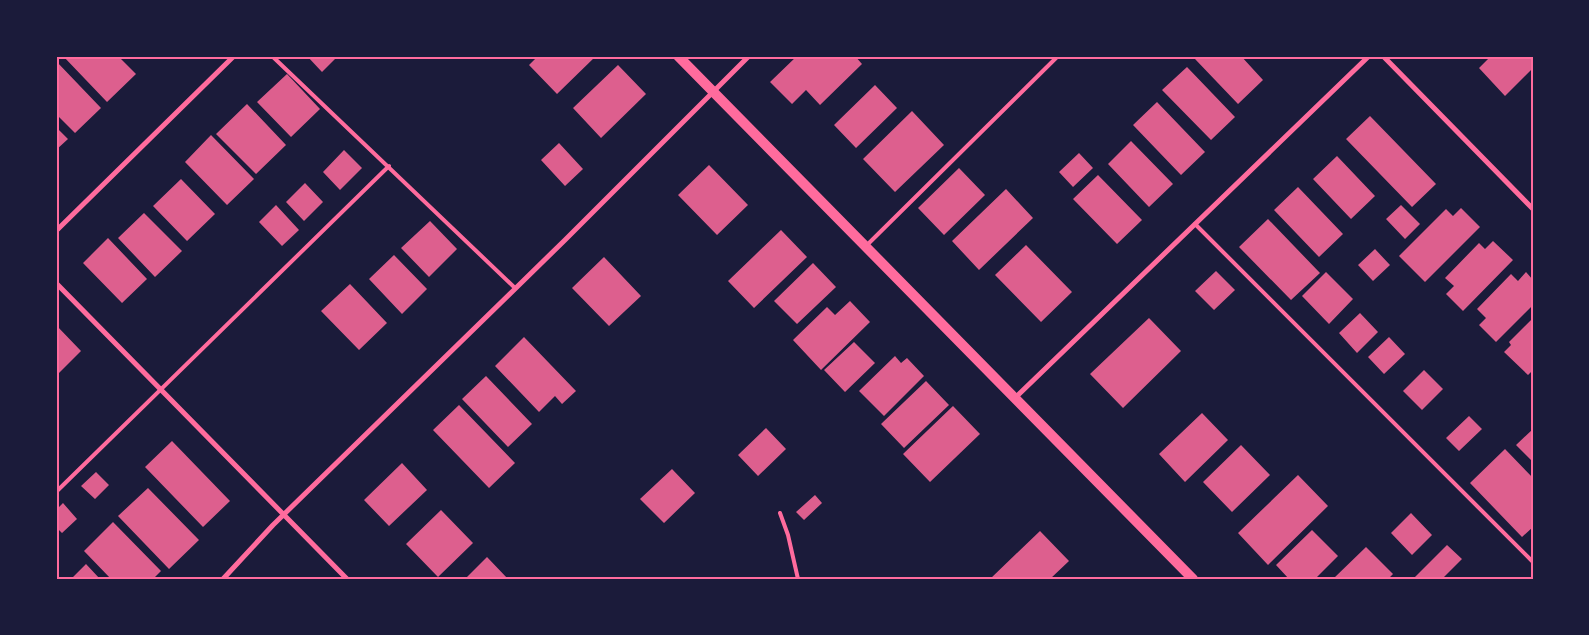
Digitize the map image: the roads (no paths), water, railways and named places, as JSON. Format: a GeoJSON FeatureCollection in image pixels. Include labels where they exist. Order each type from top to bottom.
{"type":"FeatureCollection","features":[{"type":"Feature","properties":{"kind":"main road"},"geometry":{"type":"LineString","coordinates":[[678,56],[1193,579]]}},
{"type":"Feature","properties":{"kind":"street"},"geometry":{"type":"LineString","coordinates":[[56,231],[234,56]]}},
{"type":"Feature","properties":{"kind":"street"},"geometry":{"type":"LineString","coordinates":[[224,579],[284,515],[749,56]]}},
{"type":"Feature","properties":{"kind":"street"},"geometry":{"type":"LineString","coordinates":[[1015,398],[1369,56]]}},
{"type":"Feature","properties":{"kind":"street"},"geometry":{"type":"LineString","coordinates":[[1383,56],[1533,209]]}},
{"type":"Feature","properties":{"kind":"street"},"geometry":{"type":"LineString","coordinates":[[56,283],[347,579]]}},
{"type":"Feature","properties":{"kind":"lane"},"geometry":{"type":"LineString","coordinates":[[272,56],[516,288]]}},
{"type":"Feature","properties":{"kind":"lane"},"geometry":{"type":"LineString","coordinates":[[866,246],[1058,56]]}},
{"type":"Feature","properties":{"kind":"lane"},"geometry":{"type":"LineString","coordinates":[[56,492],[389,166]]}},
{"type":"Feature","properties":{"kind":"lane"},"geometry":{"type":"LineString","coordinates":[[1195,224],[1533,562]]}},
{"type":"Feature","properties":{"kind":"lane"},"geometry":{"type":"LineString","coordinates":[[780,513],[788,535],[798,579]]}}]}
